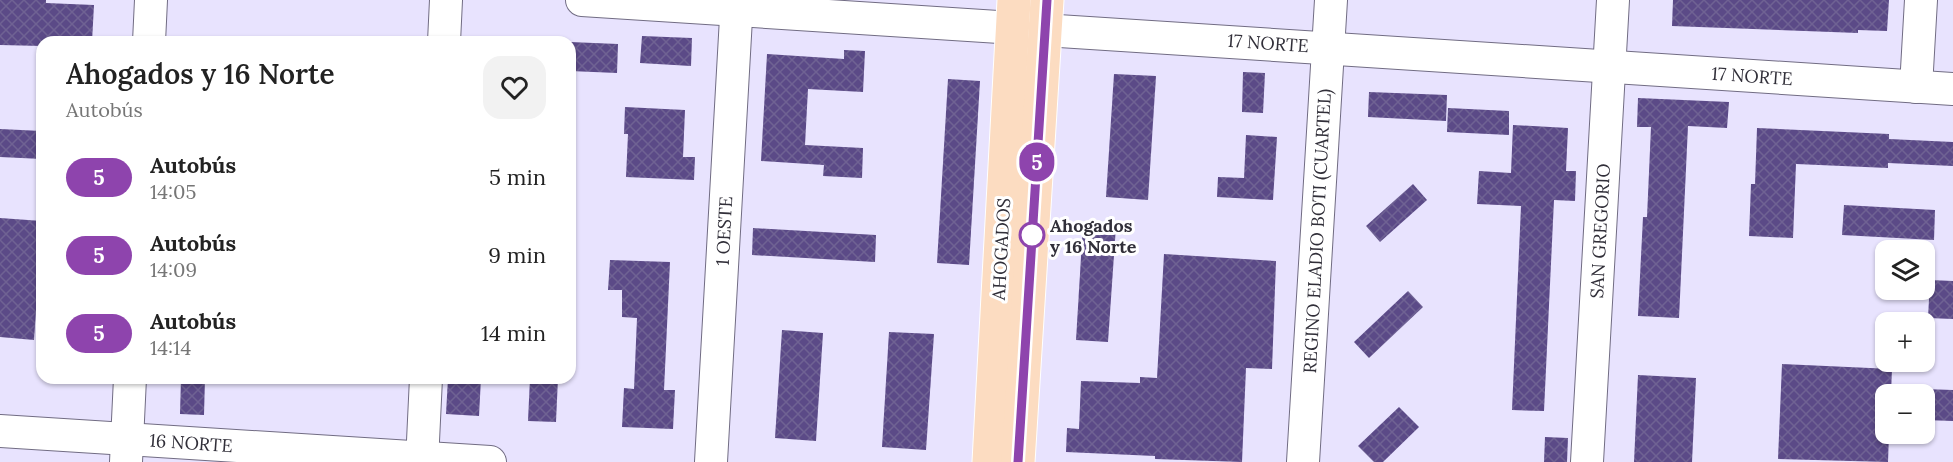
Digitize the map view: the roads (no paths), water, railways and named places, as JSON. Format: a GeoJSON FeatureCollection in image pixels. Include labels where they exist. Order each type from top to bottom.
{"type":"FeatureCollection","features":[{"type":"Feature","properties":{"kind":"main road","name":"AHOGADOS"},"geometry":{"type":"LineString","coordinates":[[988,462],[1014,13]]}},
{"type":"Feature","properties":{"kind":"main road","name":"AHOGADOS"},"geometry":{"type":"LineString","coordinates":[[1018,462],[1046,14]]}},
{"type":"Feature","properties":{"kind":"street"},"geometry":{"type":"LineString","coordinates":[[149,36],[151,0]]}},
{"type":"Feature","properties":{"kind":"street"},"geometry":{"type":"LineString","coordinates":[[444,36],[446,0]]}},
{"type":"Feature","properties":{"kind":"street","name":"17 NORTE"},"geometry":{"type":"LineString","coordinates":[[582,0],[1046,14],[1328,47],[1953,89]]}},
{"type":"Feature","properties":{"kind":"street","name":"REGINO ELADIO BOTI (CUARTEL)"},"geometry":{"type":"LineString","coordinates":[[1303,462],[1330,0]]}},
{"type":"Feature","properties":{"kind":"street","name":"SAN GREGORIO"},"geometry":{"type":"LineString","coordinates":[[1587,462],[1613,0]]}},
{"type":"Feature","properties":{"kind":"street"},"geometry":{"type":"LineString","coordinates":[[1916,87],[1921,0]]}},
{"type":"Feature","properties":{"kind":"street","name":"1 OESTE"},"geometry":{"type":"LineString","coordinates":[[711,462],[737,5]]}},
{"type":"Feature","properties":{"kind":"street"},"geometry":{"type":"LineString","coordinates":[[126,451],[130,384]]}},
{"type":"Feature","properties":{"kind":"street"},"geometry":{"type":"LineString","coordinates":[[422,460],[426,384]]}},
{"type":"Feature","properties":{"kind":"street","name":"16 NORTE"},"geometry":{"type":"LineString","coordinates":[[0,431],[126,451],[490,462]]}},
{"type":"Feature","properties":{"kind":"place","name":"Ahogados y 16 Norte"},"geometry":{"type":"Point","coordinates":[1032,235]}}]}
